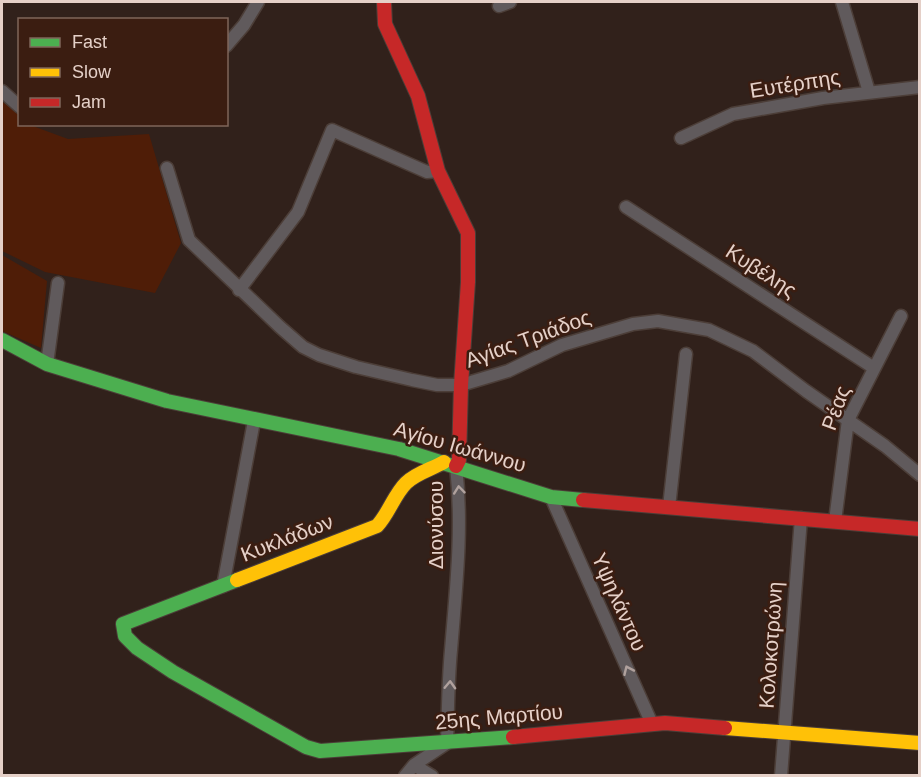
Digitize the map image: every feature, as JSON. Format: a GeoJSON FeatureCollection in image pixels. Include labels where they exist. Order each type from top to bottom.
{"type":"FeatureCollection","features":[{"type":"Feature","properties":{"kind":"street"},"geometry":{"type":"LineString","coordinates":[[228,44],[244,25],[258,2]]}},
{"type":"Feature","properties":{"kind":"street","name":"Διονύσου"},"geometry":{"type":"LineString","coordinates":[[384,2],[385,24],[418,96],[438,171],[468,232],[468,282],[459,459],[450,464],[460,501],[457,592],[451,652],[447,743]]}},
{"type":"Feature","properties":{"kind":"street"},"geometry":{"type":"LineString","coordinates":[[842,2],[869,92]]}},
{"type":"Feature","properties":{"kind":"street","name":"Ευτέρπης"},"geometry":{"type":"LineString","coordinates":[[681,138],[733,114],[807,100],[920,87]]}},
{"type":"Feature","properties":{"kind":"street"},"geometry":{"type":"LineString","coordinates":[[2,91],[18,105]]}},
{"type":"Feature","properties":{"kind":"street"},"geometry":{"type":"LineString","coordinates":[[239,290],[298,212],[332,130],[427,172],[438,171]]}},
{"type":"Feature","properties":{"kind":"street","name":"Αγίας Τριάδος"},"geometry":{"type":"LineString","coordinates":[[167,168],[189,240],[280,327],[303,347],[319,355],[356,367],[412,380],[437,385],[461,385],[508,371],[583,337],[633,324],[658,321],[709,330],[753,351],[885,446],[920,475]]}},
{"type":"Feature","properties":{"kind":"street","name":"Κυβέλης"},"geometry":{"type":"LineString","coordinates":[[626,207],[874,369]]}},
{"type":"Feature","properties":{"kind":"street"},"geometry":{"type":"LineString","coordinates":[[47,364],[58,284]]}},
{"type":"Feature","properties":{"kind":"street","name":"Ρέας"},"geometry":{"type":"LineString","coordinates":[[835,521],[848,420],[901,316]]}},
{"type":"Feature","properties":{"kind":"street","name":"Αγίου Ιωάννου"},"geometry":{"type":"LineString","coordinates":[[2,340],[47,364],[167,402],[399,449],[551,497],[920,529]]}},
{"type":"Feature","properties":{"kind":"street"},"geometry":{"type":"LineString","coordinates":[[669,507],[686,354]]}},
{"type":"Feature","properties":{"kind":"street"},"geometry":{"type":"LineString","coordinates":[[222,586],[254,421]]}},
{"type":"Feature","properties":{"kind":"street","name":"Κυκλάδων"},"geometry":{"type":"LineString","coordinates":[[123,624],[377,526],[390,512],[406,483],[415,476],[450,464]]}},
{"type":"Feature","properties":{"kind":"street","name":"Υψηλάντου"},"geometry":{"type":"LineString","coordinates":[[551,497],[652,724]]}},
{"type":"Feature","properties":{"kind":"street","name":"Κολοκοτρώνη"},"geometry":{"type":"LineString","coordinates":[[781,776],[801,518]]}},
{"type":"Feature","properties":{"kind":"street","name":"25ης Μαρτίου"},"geometry":{"type":"LineString","coordinates":[[123,624],[125,636],[136,648],[173,672],[306,747],[320,751],[447,743],[652,724],[920,743]]}},
{"type":"Feature","properties":{"kind":"street"},"geometry":{"type":"LineString","coordinates":[[405,776],[414,765],[447,743]]}},
{"type":"Feature","properties":{"kind":"street"},"geometry":{"type":"LineString","coordinates":[[414,765],[432,776]]}},
{"type":"Feature","properties":{"kind":"shaded area"},"geometry":{"type":"Polygon","coordinates":[[[2,102],[10,106],[18,115],[18,126],[33,126],[68,139],[149,134],[181,243],[155,293],[45,272],[2,251],[2,102]]]}},
{"type":"Feature","properties":{"kind":"shaded area"},"geometry":{"type":"Polygon","coordinates":[[[2,255],[47,281],[41,348],[2,331],[2,255]]]}},
{"type":"Feature","properties":{"kind":"traffic: fast"},"geometry":{"type":"LineString","coordinates":[[2,340],[47,364],[167,401],[399,449],[551,497],[583,500]]}},
{"type":"Feature","properties":{"kind":"traffic: fast"},"geometry":{"type":"LineString","coordinates":[[237,580],[123,624],[125,636],[137,648],[173,672],[306,747],[320,751],[513,737]]}},
{"type":"Feature","properties":{"kind":"traffic: slow"},"geometry":{"type":"LineString","coordinates":[[237,580],[377,526],[406,483],[444,462]]}},
{"type":"Feature","properties":{"kind":"traffic: slow"},"geometry":{"type":"LineString","coordinates":[[725,728],[920,743]]}},
{"type":"Feature","properties":{"kind":"traffic: jam"},"geometry":{"type":"LineString","coordinates":[[384,2],[385,24],[418,96],[438,171],[468,233],[468,282],[459,460],[456,466]]}},
{"type":"Feature","properties":{"kind":"traffic: jam"},"geometry":{"type":"LineString","coordinates":[[583,500],[920,529]]}},
{"type":"Feature","properties":{"kind":"traffic: jam"},"geometry":{"type":"LineString","coordinates":[[513,737],[665,723],[725,728]]}}]}
